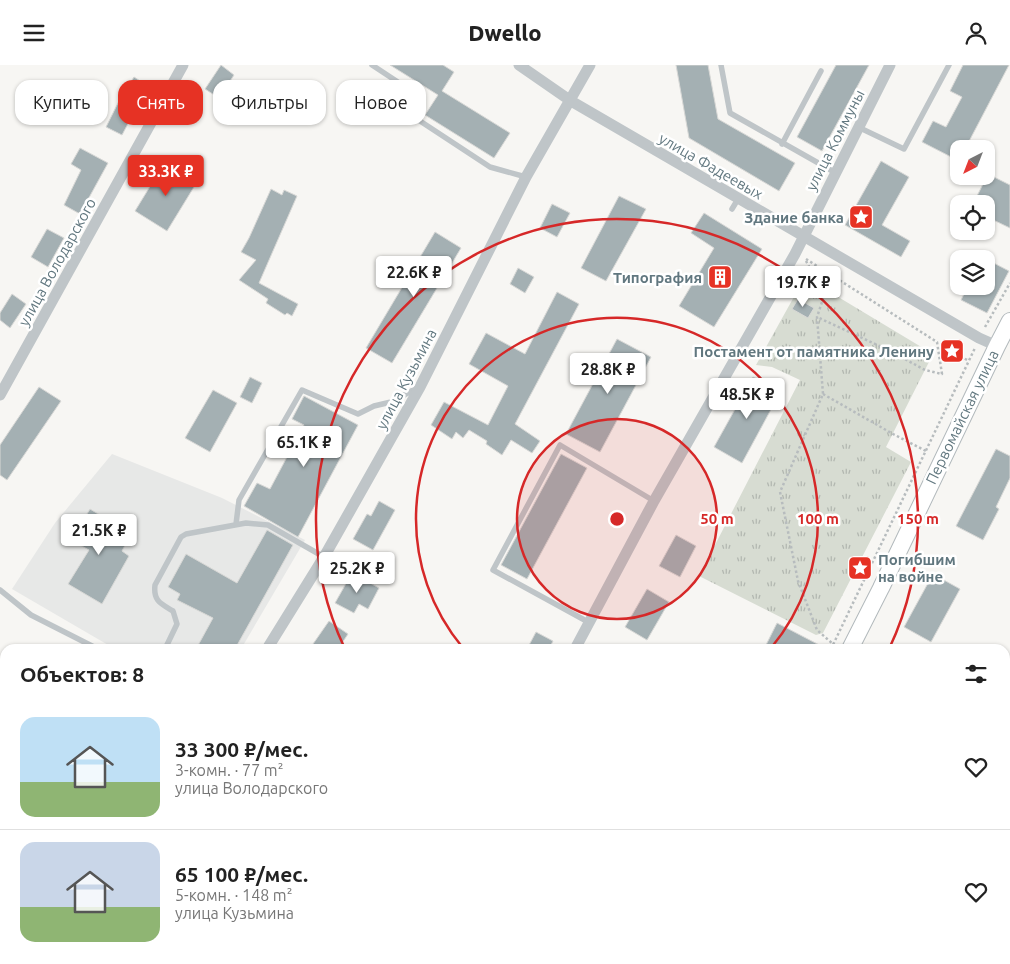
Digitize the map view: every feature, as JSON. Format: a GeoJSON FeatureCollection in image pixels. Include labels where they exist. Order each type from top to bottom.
{"type":"FeatureCollection","features":[{"type":"Feature","properties":{"kind":"main road","name":"Первомайская улица"},"geometry":{"type":"LineString","coordinates":[[853,644],[1010,321]]}},
{"type":"Feature","properties":{"kind":"street","name":"улица Володарского"},"geometry":{"type":"LineString","coordinates":[[0,395],[184,65]]}},
{"type":"Feature","properties":{"kind":"street","name":"улица Фадеевых"},"geometry":{"type":"LineString","coordinates":[[520,65],[571,101],[803,237],[979,338],[997,346]]}},
{"type":"Feature","properties":{"kind":"street","name":"улица Кузьмина"},"geometry":{"type":"LineString","coordinates":[[270,644],[324,557],[420,387],[526,177],[590,65]]}},
{"type":"Feature","properties":{"kind":"street","name":"улица Коммуны"},"geometry":{"type":"LineString","coordinates":[[578,644],[654,501],[803,237],[890,65]]}},
{"type":"Feature","properties":{"kind":"lane"},"geometry":{"type":"LineString","coordinates":[[372,65],[416,94],[420,121],[490,167],[526,177]]}},
{"type":"Feature","properties":{"kind":"lane"},"geometry":{"type":"LineString","coordinates":[[721,65],[730,113],[836,173]]}},
{"type":"Feature","properties":{"kind":"lane"},"geometry":{"type":"LineString","coordinates":[[858,127],[904,149],[949,65]]}},
{"type":"Feature","properties":{"kind":"lane"},"geometry":{"type":"LineString","coordinates":[[782,144],[821,71]]}},
{"type":"Feature","properties":{"kind":"lane"},"geometry":{"type":"LineString","coordinates":[[732,209],[738,199]]}},
{"type":"Feature","properties":{"kind":"lane"},"geometry":{"type":"LineString","coordinates":[[236,524],[239,500],[302,390],[358,414],[374,406],[391,402],[420,387]]}},
{"type":"Feature","properties":{"kind":"lane"},"geometry":{"type":"LineString","coordinates":[[590,623],[493,570],[560,445],[654,501]]}},
{"type":"Feature","properties":{"kind":"lane"},"geometry":{"type":"LineString","coordinates":[[167,644],[177,624],[173,611],[159,603],[156,599],[155,585],[181,537],[186,534],[236,524],[268,525],[324,557]]}},
{"type":"Feature","properties":{"kind":"lane"},"geometry":{"type":"LineString","coordinates":[[0,590],[31,615],[88,644]]}},
{"type":"Feature","properties":{"kind":"path"},"geometry":{"type":"LineString","coordinates":[[817,317],[888,350],[925,370],[942,375],[937,342],[803,257],[814,276],[823,299],[817,317],[823,394],[780,492],[798,581],[817,630],[833,644],[970,361],[979,338],[1010,283]]}},
{"type":"Feature","properties":{"kind":"path"},"geometry":{"type":"LineString","coordinates":[[956,353],[970,361]]}},
{"type":"Feature","properties":{"kind":"path"},"geometry":{"type":"LineString","coordinates":[[823,394],[926,451]]}},
{"type":"Feature","properties":{"kind":"shaded area"},"geometry":{"type":"Polygon","coordinates":[[[112,454],[222,498],[305,540],[244,644],[106,644],[12,589],[55,523],[112,454]]]}},
{"type":"Feature","properties":{"kind":"green space"},"geometry":{"type":"Polygon","coordinates":[[[805,277],[933,354],[886,447],[911,462],[823,633],[816,635],[699,576],[800,380],[772,367],[756,365],[805,277]]]}},
{"type":"Feature","properties":{"kind":"building"},"geometry":{"type":"Polygon","coordinates":[[[221,65],[234,75],[231,80],[213,80],[213,94],[205,89],[221,65]]]}},
{"type":"Feature","properties":{"kind":"building"},"geometry":{"type":"Polygon","coordinates":[[[390,65],[443,65],[454,72],[442,91],[510,133],[494,158],[426,116],[438,95],[426,88],[426,80],[414,80],[390,65]]]}},
{"type":"Feature","properties":{"kind":"building"},"geometry":{"type":"Polygon","coordinates":[[[676,65],[708,65],[718,119],[795,163],[779,191],[689,138],[676,65]]]}},
{"type":"Feature","properties":{"kind":"building"},"geometry":{"type":"Polygon","coordinates":[[[836,65],[869,65],[822,151],[797,137],[836,65]]]}},
{"type":"Feature","properties":{"kind":"building"},"geometry":{"type":"Polygon","coordinates":[[[963,65],[1009,65],[970,140],[950,140],[950,156],[922,142],[933,121],[946,127],[962,97],[950,91],[963,65]]]}},
{"type":"Feature","properties":{"kind":"building"},"geometry":{"type":"Polygon","coordinates":[[[118,103],[118,125],[127,125],[122,135],[106,127],[118,103]]]}},
{"type":"Feature","properties":{"kind":"building"},"geometry":{"type":"Polygon","coordinates":[[[80,148],[108,163],[80,214],[64,205],[81,170],[71,164],[80,148]]]}},
{"type":"Feature","properties":{"kind":"building"},"geometry":{"type":"Polygon","coordinates":[[[881,161],[909,177],[882,225],[910,241],[901,257],[845,225],[881,161]]]}},
{"type":"Feature","properties":{"kind":"building"},"geometry":{"type":"Polygon","coordinates":[[[165,162],[197,182],[167,231],[135,211],[165,162]]]}},
{"type":"Feature","properties":{"kind":"building"},"geometry":{"type":"Polygon","coordinates":[[[995,178],[1010,185],[1010,228],[995,221],[995,195],[978,195],[982,185],[995,185],[995,178]]]}},
{"type":"Feature","properties":{"kind":"building"},"geometry":{"type":"Polygon","coordinates":[[[271,189],[282,195],[284,190],[297,196],[259,283],[298,304],[292,316],[287,313],[285,315],[266,303],[268,299],[239,280],[256,260],[241,252],[271,189]]]}},
{"type":"Feature","properties":{"kind":"building"},"geometry":{"type":"Polygon","coordinates":[[[619,196],[646,209],[606,281],[581,268],[619,196]]]}},
{"type":"Feature","properties":{"kind":"building"},"geometry":{"type":"Polygon","coordinates":[[[552,204],[570,213],[557,237],[540,228],[552,204]]]}},
{"type":"Feature","properties":{"kind":"building","name":"Типография"},"geometry":{"type":"Polygon","coordinates":[[[704,213],[762,249],[714,327],[679,306],[714,248],[691,233],[704,213]]]}},
{"type":"Feature","properties":{"kind":"building"},"geometry":{"type":"Polygon","coordinates":[[[47,229],[64,238],[48,267],[31,257],[47,229]]]}},
{"type":"Feature","properties":{"kind":"building"},"geometry":{"type":"Polygon","coordinates":[[[435,232],[461,248],[392,363],[366,348],[435,232]]]}},
{"type":"Feature","properties":{"kind":"building"},"geometry":{"type":"Polygon","coordinates":[[[995,264],[1009,271],[987,313],[961,300],[964,295],[995,295],[995,264]]]}},
{"type":"Feature","properties":{"kind":"building"},"geometry":{"type":"Polygon","coordinates":[[[518,268],[534,277],[525,293],[510,284],[518,268]]]}},
{"type":"Feature","properties":{"kind":"building"},"geometry":{"type":"Polygon","coordinates":[[[557,292],[579,304],[515,424],[540,441],[532,453],[511,440],[502,455],[486,444],[487,441],[469,430],[463,438],[456,432],[452,439],[431,425],[444,402],[488,425],[508,386],[469,364],[486,333],[525,354],[557,292]]]}},
{"type":"Feature","properties":{"kind":"building"},"geometry":{"type":"Polygon","coordinates":[[[12,294],[26,304],[10,328],[0,320],[0,313],[12,294]]]}},
{"type":"Feature","properties":{"kind":"building"},"geometry":{"type":"Polygon","coordinates":[[[798,299],[814,308],[808,318],[792,309],[798,299]]]}},
{"type":"Feature","properties":{"kind":"building"},"geometry":{"type":"Polygon","coordinates":[[[617,339],[651,357],[600,452],[566,434],[617,339]]]}},
{"type":"Feature","properties":{"kind":"building"},"geometry":{"type":"Polygon","coordinates":[[[250,377],[262,383],[252,403],[240,397],[250,377]]]}},
{"type":"Feature","properties":{"kind":"building"},"geometry":{"type":"Polygon","coordinates":[[[753,377],[781,391],[742,463],[714,447],[753,377]]]}},
{"type":"Feature","properties":{"kind":"building"},"geometry":{"type":"Polygon","coordinates":[[[39,387],[61,401],[7,480],[0,475],[0,445],[39,387]]]}},
{"type":"Feature","properties":{"kind":"building"},"geometry":{"type":"Polygon","coordinates":[[[213,390],[237,403],[210,452],[185,438],[213,390]]]}},
{"type":"Feature","properties":{"kind":"building"},"geometry":{"type":"Polygon","coordinates":[[[304,396],[358,425],[298,537],[244,506],[257,483],[270,489],[304,425],[292,419],[304,396]]]}},
{"type":"Feature","properties":{"kind":"building"},"geometry":{"type":"Polygon","coordinates":[[[996,449],[1010,456],[1010,478],[996,507],[999,509],[983,540],[956,526],[996,449]]]}},
{"type":"Feature","properties":{"kind":"building"},"geometry":{"type":"Polygon","coordinates":[[[561,454],[587,468],[527,579],[501,565],[561,454]]]}},
{"type":"Feature","properties":{"kind":"building"},"geometry":{"type":"Polygon","coordinates":[[[379,501],[395,510],[373,550],[353,539],[367,514],[371,516],[379,501]]]}},
{"type":"Feature","properties":{"kind":"building"},"geometry":{"type":"Polygon","coordinates":[[[90,509],[131,534],[122,551],[129,556],[102,604],[68,584],[89,550],[71,540],[90,509]]]}},
{"type":"Feature","properties":{"kind":"building"},"geometry":{"type":"Polygon","coordinates":[[[267,530],[293,545],[238,644],[199,644],[213,618],[177,600],[180,594],[168,587],[186,554],[237,583],[267,530]]]}},
{"type":"Feature","properties":{"kind":"building"},"geometry":{"type":"Polygon","coordinates":[[[676,535],[696,546],[680,577],[659,566],[676,535]]]}},
{"type":"Feature","properties":{"kind":"building"},"geometry":{"type":"Polygon","coordinates":[[[352,573],[379,588],[368,609],[359,604],[354,613],[335,603],[352,573]]]}},
{"type":"Feature","properties":{"kind":"building"},"geometry":{"type":"Polygon","coordinates":[[[933,574],[960,589],[931,642],[904,627],[933,574]]]}},
{"type":"Feature","properties":{"kind":"building"},"geometry":{"type":"Polygon","coordinates":[[[647,589],[669,602],[647,640],[625,627],[647,589]]]}},
{"type":"Feature","properties":{"kind":"building"},"geometry":{"type":"Polygon","coordinates":[[[329,621],[348,634],[341,644],[313,644],[329,621]]]}},
{"type":"Feature","properties":{"kind":"building"},"geometry":{"type":"Polygon","coordinates":[[[777,623],[817,644],[766,644],[777,623]]]}},
{"type":"Feature","properties":{"kind":"building"},"geometry":{"type":"Polygon","coordinates":[[[536,632],[553,641],[552,644],[530,644],[536,632]]]}},
{"type":"Feature","properties":{"kind":"place","name":"Здание банка"},"geometry":{"type":"Point","coordinates":[861,217]}},
{"type":"Feature","properties":{"kind":"place","name":"Типография"},"geometry":{"type":"Point","coordinates":[720,277]}},
{"type":"Feature","properties":{"kind":"place","name":"Постамент от памятника Ленину"},"geometry":{"type":"Point","coordinates":[952,351]}},
{"type":"Feature","properties":{"kind":"place","name":"Погибшим на войне"},"geometry":{"type":"Point","coordinates":[860,568]}}]}
